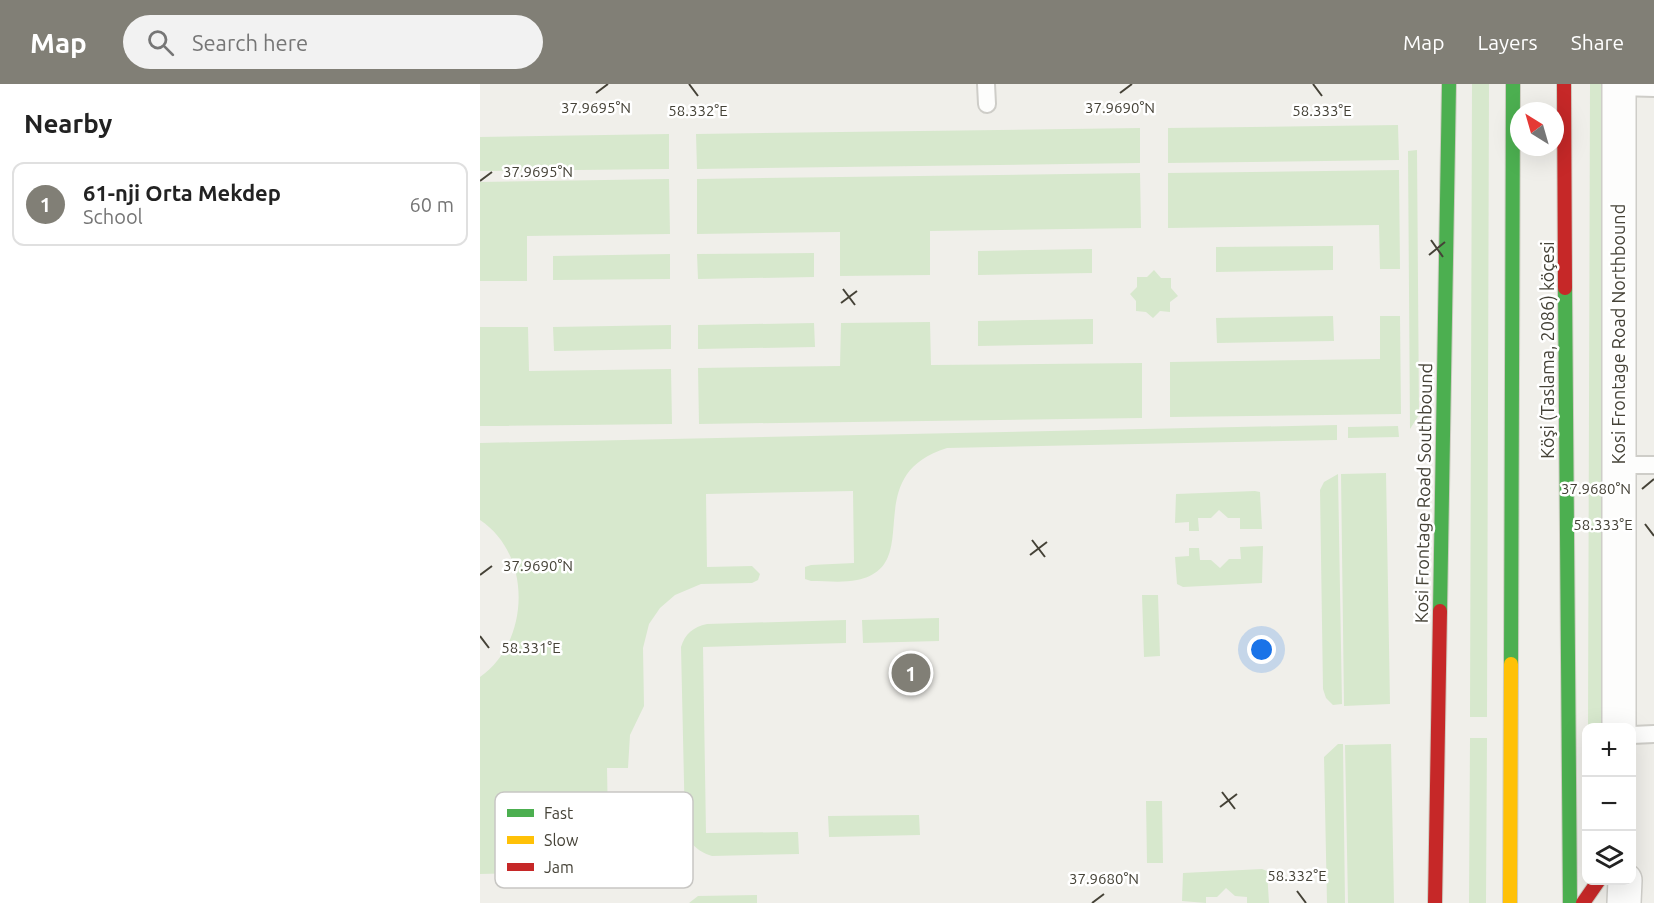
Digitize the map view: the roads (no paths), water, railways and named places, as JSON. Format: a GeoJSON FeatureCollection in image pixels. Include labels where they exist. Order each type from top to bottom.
{"type":"FeatureCollection","features":[{"type":"Feature","properties":{"kind":"main road","name":"Kosi Frontage Road Southbound"},"geometry":{"type":"LineString","coordinates":[[1435,903],[1449,84]]}},
{"type":"Feature","properties":{"kind":"main road","name":"Köşi (Taslama, 2086) köçesi"},"geometry":{"type":"LineString","coordinates":[[1510,903],[1514,84]]}},
{"type":"Feature","properties":{"kind":"main road","name":"Köşi (Taslama, 2086) köçesi"},"geometry":{"type":"LineString","coordinates":[[1564,84],[1570,903]]}},
{"type":"Feature","properties":{"kind":"main road"},"geometry":{"type":"LineString","coordinates":[[1583,903],[1596,885]]}},
{"type":"Feature","properties":{"kind":"street","name":"Kosi Frontage Road Northbound"},"geometry":{"type":"LineString","coordinates":[[1619,86],[1619,723]]}},
{"type":"Feature","properties":{"kind":"street"},"geometry":{"type":"LineString","coordinates":[[1624,903],[1625,885]]}},
{"type":"Feature","properties":{"kind":"lane"},"geometry":{"type":"LineString","coordinates":[[986,84],[987,104]]}},
{"type":"Feature","properties":{"kind":"lane"},"geometry":{"type":"LineString","coordinates":[[1619,86],[1654,88]]}},
{"type":"Feature","properties":{"kind":"lane"},"geometry":{"type":"LineString","coordinates":[[1618,465],[1654,465]]}},
{"type":"Feature","properties":{"kind":"lane"},"geometry":{"type":"LineString","coordinates":[[1636,735],[1654,735]]}},
{"type":"Feature","properties":{"kind":"place","name":"61-nji Orta Mekdep"},"geometry":{"type":"Point","coordinates":[911,673]}}]}
